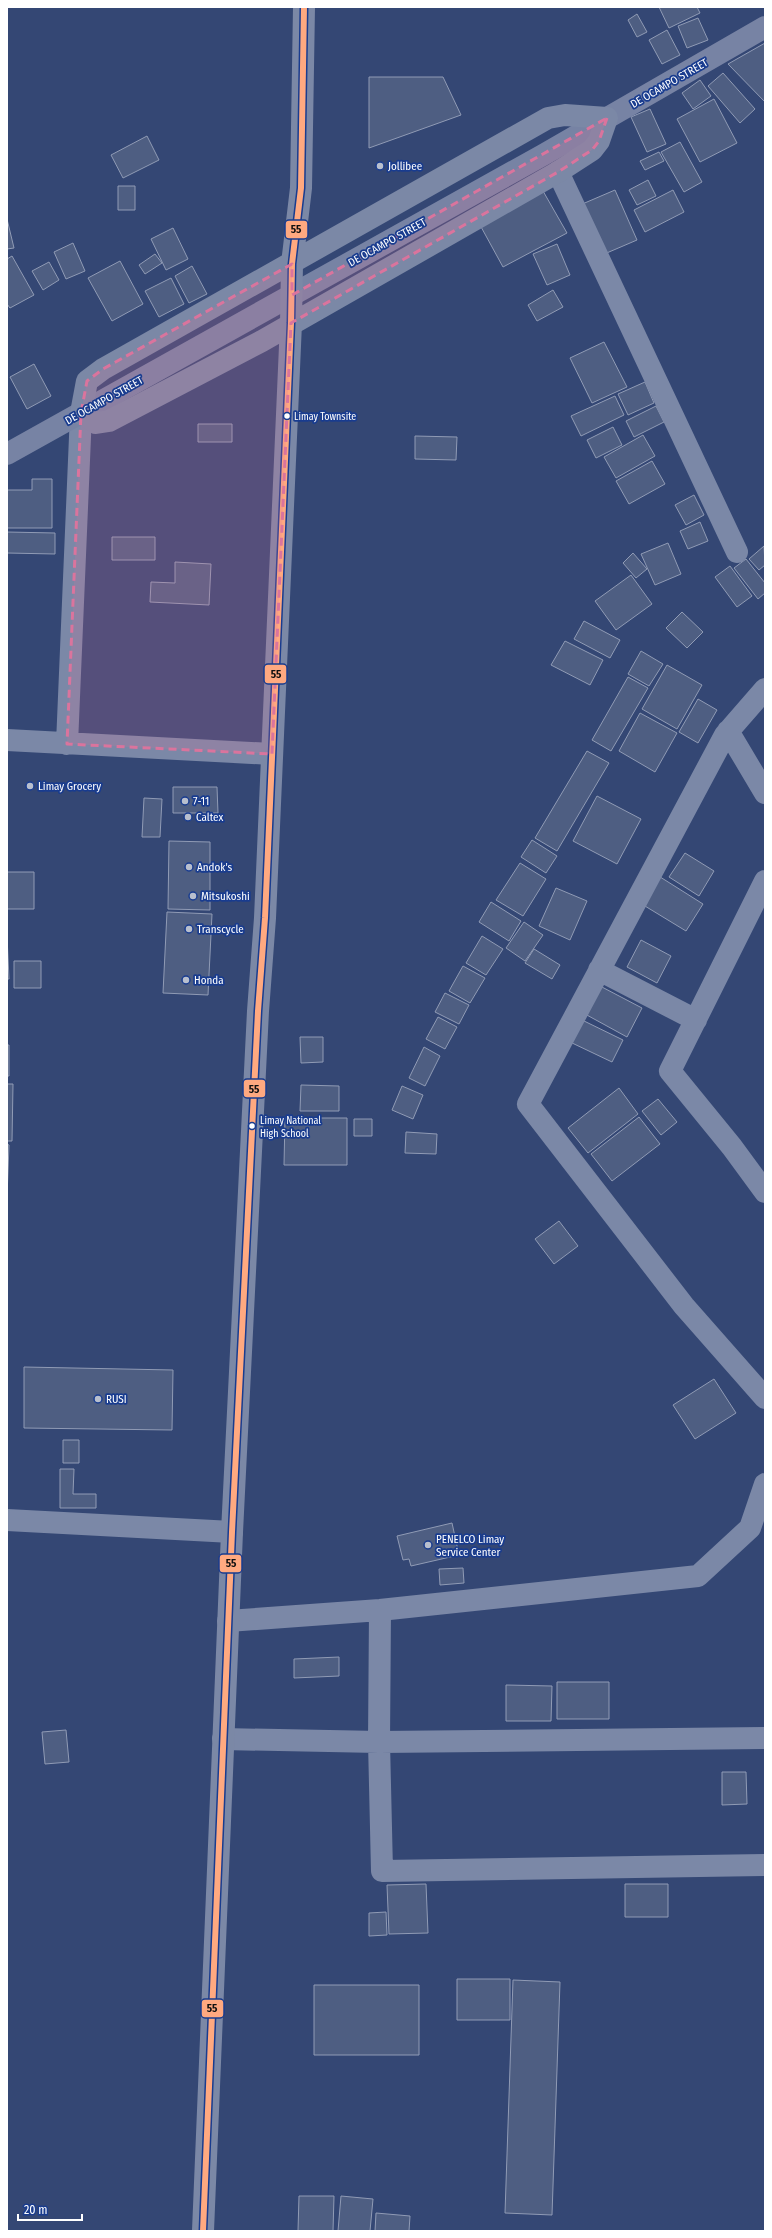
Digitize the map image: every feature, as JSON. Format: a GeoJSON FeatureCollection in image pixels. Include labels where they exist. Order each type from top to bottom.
{"type":"FeatureCollection","features":[{"type":"Feature","properties":{"kind":"main road"},"geometry":{"type":"LineString","coordinates":[[203,2231],[232,1532],[272,754],[291,323],[292,264],[301,188],[304,7]]}},
{"type":"Feature","properties":{"kind":"main road"},"geometry":{"type":"LineString","coordinates":[[565,115],[607,118],[599,141],[592,150],[558,172],[291,323],[262,341],[109,421],[96,423],[88,409],[85,385],[91,377],[292,264],[347,230],[548,118],[565,115]]}},
{"type":"Feature","properties":{"kind":"street","name":"DE OCAMPO STREET"},"geometry":{"type":"LineString","coordinates":[[7,454],[543,155],[765,27]]}},
{"type":"Feature","properties":{"kind":"street"},"geometry":{"type":"LineString","coordinates":[[558,172],[737,552]]}},
{"type":"Feature","properties":{"kind":"street"},"geometry":{"type":"LineString","coordinates":[[67,744],[88,409]]}},
{"type":"Feature","properties":{"kind":"street"},"geometry":{"type":"LineString","coordinates":[[763,1393],[684,1306],[528,1104],[728,731],[765,689]]}},
{"type":"Feature","properties":{"kind":"street"},"geometry":{"type":"LineString","coordinates":[[728,731],[765,793]]}},
{"type":"Feature","properties":{"kind":"street"},"geometry":{"type":"LineString","coordinates":[[7,740],[272,754]]}},
{"type":"Feature","properties":{"kind":"street"},"geometry":{"type":"LineString","coordinates":[[765,881],[670,1071],[732,1147],[765,1192]]}},
{"type":"Feature","properties":{"kind":"street"},"geometry":{"type":"LineString","coordinates":[[599,970],[696,1020]]}},
{"type":"Feature","properties":{"kind":"street"},"geometry":{"type":"LineString","coordinates":[[228,1621],[380,1610],[698,1576],[750,1528],[765,1484]]}},
{"type":"Feature","properties":{"kind":"street"},"geometry":{"type":"LineString","coordinates":[[7,1520],[232,1532]]}},
{"type":"Feature","properties":{"kind":"street"},"geometry":{"type":"LineString","coordinates":[[380,1610],[379,1742],[382,1872],[765,1865]]}},
{"type":"Feature","properties":{"kind":"street"},"geometry":{"type":"LineString","coordinates":[[223,1739],[379,1742],[765,1738]]}},
{"type":"Feature","properties":{"kind":"highlighted area"},"geometry":{"type":"Polygon","coordinates":[[[607,118],[599,141],[592,150],[558,172],[291,323],[272,754],[67,744],[81,413],[87,381],[103,369],[292,264],[292,295],[607,118]]]}},
{"type":"Feature","properties":{"kind":"building"},"geometry":{"type":"Polygon","coordinates":[[[659,7],[697,7],[700,13],[669,28],[659,7]]]}},
{"type":"Feature","properties":{"kind":"building"},"geometry":{"type":"Polygon","coordinates":[[[637,14],[647,32],[637,37],[628,20],[637,14]]]}},
{"type":"Feature","properties":{"kind":"building"},"geometry":{"type":"Polygon","coordinates":[[[698,18],[708,40],[687,48],[678,26],[698,18]]]}},
{"type":"Feature","properties":{"kind":"building"},"geometry":{"type":"Polygon","coordinates":[[[667,30],[680,55],[662,64],[649,40],[667,30]]]}},
{"type":"Feature","properties":{"kind":"building"},"geometry":{"type":"Polygon","coordinates":[[[765,43],[765,102],[728,64],[765,43]]]}},
{"type":"Feature","properties":{"kind":"building"},"geometry":{"type":"Polygon","coordinates":[[[723,73],[755,109],[740,123],[708,86],[723,73]]]}},
{"type":"Feature","properties":{"kind":"building"},"geometry":{"type":"Polygon","coordinates":[[[369,77],[443,77],[461,115],[369,148],[369,77]]]}},
{"type":"Feature","properties":{"kind":"building"},"geometry":{"type":"Polygon","coordinates":[[[700,80],[711,96],[693,109],[682,93],[700,80]]]}},
{"type":"Feature","properties":{"kind":"building"},"geometry":{"type":"Polygon","coordinates":[[[714,99],[737,143],[700,162],[677,119],[714,99]]]}},
{"type":"Feature","properties":{"kind":"building"},"geometry":{"type":"Polygon","coordinates":[[[650,109],[666,144],[647,152],[631,117],[650,109]]]}},
{"type":"Feature","properties":{"kind":"building"},"geometry":{"type":"Polygon","coordinates":[[[147,136],[159,160],[123,178],[111,155],[147,136]]]}},
{"type":"Feature","properties":{"kind":"building"},"geometry":{"type":"Polygon","coordinates":[[[680,142],[702,182],[684,192],[661,152],[680,142]]]}},
{"type":"Feature","properties":{"kind":"building"},"geometry":{"type":"Polygon","coordinates":[[[659,152],[664,161],[645,170],[640,161],[659,152]]]}},
{"type":"Feature","properties":{"kind":"building"},"geometry":{"type":"Polygon","coordinates":[[[648,180],[656,196],[637,205],[629,190],[648,180]]]}},
{"type":"Feature","properties":{"kind":"building"},"geometry":{"type":"Polygon","coordinates":[[[118,186],[135,186],[135,210],[118,210],[118,186]]]}},
{"type":"Feature","properties":{"kind":"building"},"geometry":{"type":"Polygon","coordinates":[[[615,190],[637,240],[602,255],[580,205],[615,190]]]}},
{"type":"Feature","properties":{"kind":"building"},"geometry":{"type":"Polygon","coordinates":[[[673,190],[684,212],[645,232],[634,210],[673,190]]]}},
{"type":"Feature","properties":{"kind":"building"},"geometry":{"type":"Polygon","coordinates":[[[543,191],[567,233],[503,267],[480,225],[543,191]]]}},
{"type":"Feature","properties":{"kind":"building"},"geometry":{"type":"Polygon","coordinates":[[[7,219],[14,248],[7,249],[7,219]]]}},
{"type":"Feature","properties":{"kind":"building"},"geometry":{"type":"Polygon","coordinates":[[[173,228],[188,259],[166,270],[151,239],[173,228]]]}},
{"type":"Feature","properties":{"kind":"building"},"geometry":{"type":"Polygon","coordinates":[[[73,243],[85,271],[66,279],[54,252],[73,243]]]}},
{"type":"Feature","properties":{"kind":"building"},"geometry":{"type":"Polygon","coordinates":[[[557,244],[570,275],[547,285],[533,254],[557,244]]]}},
{"type":"Feature","properties":{"kind":"building"},"geometry":{"type":"Polygon","coordinates":[[[155,254],[162,263],[145,274],[139,265],[155,254]]]}},
{"type":"Feature","properties":{"kind":"building"},"geometry":{"type":"Polygon","coordinates":[[[12,256],[34,295],[10,308],[7,304],[7,259],[12,256]]]}},
{"type":"Feature","properties":{"kind":"building"},"geometry":{"type":"Polygon","coordinates":[[[120,261],[143,304],[112,321],[88,278],[120,261]]]}},
{"type":"Feature","properties":{"kind":"building"},"geometry":{"type":"Polygon","coordinates":[[[49,262],[59,280],[43,290],[32,271],[49,262]]]}},
{"type":"Feature","properties":{"kind":"building"},"geometry":{"type":"Polygon","coordinates":[[[192,266],[207,294],[189,303],[175,276],[192,266]]]}},
{"type":"Feature","properties":{"kind":"building"},"geometry":{"type":"Polygon","coordinates":[[[171,278],[184,304],[159,317],[145,291],[171,278]]]}},
{"type":"Feature","properties":{"kind":"building"},"geometry":{"type":"Polygon","coordinates":[[[553,290],[563,307],[537,321],[528,305],[553,290]]]}},
{"type":"Feature","properties":{"kind":"building"},"geometry":{"type":"Polygon","coordinates":[[[604,342],[627,387],[592,403],[570,358],[604,342]]]}},
{"type":"Feature","properties":{"kind":"building"},"geometry":{"type":"Polygon","coordinates":[[[34,364],[51,396],[27,409],[10,377],[34,364]]]}},
{"type":"Feature","properties":{"kind":"building"},"geometry":{"type":"Polygon","coordinates":[[[645,382],[654,403],[628,415],[618,394],[645,382]]]}},
{"type":"Feature","properties":{"kind":"building"},"geometry":{"type":"Polygon","coordinates":[[[615,396],[624,415],[581,436],[571,416],[615,396]]]}},
{"type":"Feature","properties":{"kind":"building"},"geometry":{"type":"Polygon","coordinates":[[[656,406],[664,422],[634,437],[626,421],[656,406]]]}},
{"type":"Feature","properties":{"kind":"building"},"geometry":{"type":"Polygon","coordinates":[[[198,424],[232,424],[232,442],[198,442],[198,424]]]}},
{"type":"Feature","properties":{"kind":"building"},"geometry":{"type":"Polygon","coordinates":[[[613,427],[622,445],[596,458],[587,440],[613,427]]]}},
{"type":"Feature","properties":{"kind":"building"},"geometry":{"type":"Polygon","coordinates":[[[643,435],[655,456],[616,478],[604,457],[643,435]]]}},
{"type":"Feature","properties":{"kind":"building"},"geometry":{"type":"Polygon","coordinates":[[[415,436],[457,437],[456,460],[415,459],[415,436]]]}},
{"type":"Feature","properties":{"kind":"building"},"geometry":{"type":"Polygon","coordinates":[[[652,461],[665,484],[629,504],[616,481],[652,461]]]}},
{"type":"Feature","properties":{"kind":"building"},"geometry":{"type":"Polygon","coordinates":[[[32,479],[52,479],[52,528],[7,528],[7,490],[32,490],[32,479]]]}},
{"type":"Feature","properties":{"kind":"building"},"geometry":{"type":"Polygon","coordinates":[[[694,495],[704,515],[686,525],[675,505],[694,495]]]}},
{"type":"Feature","properties":{"kind":"building"},"geometry":{"type":"Polygon","coordinates":[[[700,522],[708,541],[688,549],[680,531],[700,522]]]}},
{"type":"Feature","properties":{"kind":"building"},"geometry":{"type":"Polygon","coordinates":[[[7,532],[55,533],[55,554],[7,553],[7,532]]]}},
{"type":"Feature","properties":{"kind":"building"},"geometry":{"type":"Polygon","coordinates":[[[112,537],[155,537],[155,560],[112,560],[112,537]]]}},
{"type":"Feature","properties":{"kind":"building"},"geometry":{"type":"Polygon","coordinates":[[[668,543],[681,574],[655,585],[641,554],[668,543]]]}},
{"type":"Feature","properties":{"kind":"building"},"geometry":{"type":"Polygon","coordinates":[[[764,546],[765,565],[759,570],[749,559],[764,546]]]}},
{"type":"Feature","properties":{"kind":"building"},"geometry":{"type":"Polygon","coordinates":[[[633,553],[647,569],[636,578],[623,563],[633,553]]]}},
{"type":"Feature","properties":{"kind":"building"},"geometry":{"type":"Polygon","coordinates":[[[746,559],[765,583],[765,593],[758,599],[734,568],[746,559]]]}},
{"type":"Feature","properties":{"kind":"building"},"geometry":{"type":"Polygon","coordinates":[[[175,562],[211,564],[209,605],[150,602],[151,582],[175,583],[175,562]]]}},
{"type":"Feature","properties":{"kind":"building"},"geometry":{"type":"Polygon","coordinates":[[[730,566],[752,596],[737,607],[715,577],[730,566]]]}},
{"type":"Feature","properties":{"kind":"building"},"geometry":{"type":"Polygon","coordinates":[[[631,575],[652,604],[616,630],[595,601],[631,575]]]}},
{"type":"Feature","properties":{"kind":"building"},"geometry":{"type":"Polygon","coordinates":[[[682,612],[703,632],[687,648],[666,628],[682,612]]]}},
{"type":"Feature","properties":{"kind":"building"},"geometry":{"type":"Polygon","coordinates":[[[584,621],[620,640],[610,658],[574,639],[584,621]]]}},
{"type":"Feature","properties":{"kind":"building"},"geometry":{"type":"Polygon","coordinates":[[[565,641],[603,660],[590,685],[551,665],[565,641]]]}},
{"type":"Feature","properties":{"kind":"building"},"geometry":{"type":"Polygon","coordinates":[[[641,651],[663,664],[649,686],[628,674],[641,651]]]}},
{"type":"Feature","properties":{"kind":"building"},"geometry":{"type":"Polygon","coordinates":[[[667,665],[702,685],[677,729],[642,709],[667,665]]]}},
{"type":"Feature","properties":{"kind":"building"},"geometry":{"type":"Polygon","coordinates":[[[628,677],[648,688],[611,751],[592,740],[628,677]]]}},
{"type":"Feature","properties":{"kind":"building"},"geometry":{"type":"Polygon","coordinates":[[[698,699],[717,710],[698,743],[679,732],[698,699]]]}},
{"type":"Feature","properties":{"kind":"building"},"geometry":{"type":"Polygon","coordinates":[[[640,713],[677,733],[655,772],[619,751],[640,713]]]}},
{"type":"Feature","properties":{"kind":"building"},"geometry":{"type":"Polygon","coordinates":[[[587,751],[609,763],[557,851],[535,838],[587,751]]]}},
{"type":"Feature","properties":{"kind":"building"},"geometry":{"type":"Polygon","coordinates":[[[173,787],[217,787],[218,813],[173,813],[173,787]]]}},
{"type":"Feature","properties":{"kind":"building"},"geometry":{"type":"Polygon","coordinates":[[[597,796],[641,819],[617,864],[573,841],[597,796]]]}},
{"type":"Feature","properties":{"kind":"building"},"geometry":{"type":"Polygon","coordinates":[[[144,798],[162,799],[160,837],[142,837],[144,798]]]}},
{"type":"Feature","properties":{"kind":"building"},"geometry":{"type":"Polygon","coordinates":[[[532,840],[557,856],[546,873],[521,857],[532,840]]]}},
{"type":"Feature","properties":{"kind":"building"},"geometry":{"type":"Polygon","coordinates":[[[169,841],[210,842],[210,910],[168,909],[169,841]]]}},
{"type":"Feature","properties":{"kind":"building"},"geometry":{"type":"Polygon","coordinates":[[[685,853],[714,871],[699,896],[669,877],[685,853]]]}},
{"type":"Feature","properties":{"kind":"building"},"geometry":{"type":"Polygon","coordinates":[[[520,863],[546,879],[523,916],[496,900],[520,863]]]}},
{"type":"Feature","properties":{"kind":"building"},"geometry":{"type":"Polygon","coordinates":[[[7,872],[34,872],[34,909],[7,909],[7,872]]]}},
{"type":"Feature","properties":{"kind":"building"},"geometry":{"type":"Polygon","coordinates":[[[657,875],[703,904],[686,931],[640,903],[657,875]]]}},
{"type":"Feature","properties":{"kind":"building"},"geometry":{"type":"Polygon","coordinates":[[[556,888],[587,901],[570,940],[539,926],[556,888]]]}},
{"type":"Feature","properties":{"kind":"building"},"geometry":{"type":"Polygon","coordinates":[[[491,902],[521,921],[509,941],[479,922],[491,902]]]}},
{"type":"Feature","properties":{"kind":"building"},"geometry":{"type":"Polygon","coordinates":[[[167,912],[212,914],[208,995],[163,993],[167,912]]]}},
{"type":"Feature","properties":{"kind":"building"},"geometry":{"type":"Polygon","coordinates":[[[524,922],[543,935],[525,961],[506,948],[524,922]]]}},
{"type":"Feature","properties":{"kind":"building"},"geometry":{"type":"Polygon","coordinates":[[[7,936],[9,979],[7,979],[7,936]]]}},
{"type":"Feature","properties":{"kind":"building"},"geometry":{"type":"Polygon","coordinates":[[[482,936],[503,949],[486,975],[466,963],[482,936]]]}},
{"type":"Feature","properties":{"kind":"building"},"geometry":{"type":"Polygon","coordinates":[[[641,940],[671,956],[657,983],[627,967],[641,940]]]}},
{"type":"Feature","properties":{"kind":"building"},"geometry":{"type":"Polygon","coordinates":[[[534,949],[560,965],[552,979],[525,963],[534,949]]]}},
{"type":"Feature","properties":{"kind":"building"},"geometry":{"type":"Polygon","coordinates":[[[14,961],[41,961],[41,988],[14,988],[14,961]]]}},
{"type":"Feature","properties":{"kind":"building"},"geometry":{"type":"Polygon","coordinates":[[[463,966],[485,978],[470,1003],[449,991],[463,966]]]}},
{"type":"Feature","properties":{"kind":"building"},"geometry":{"type":"Polygon","coordinates":[[[600,986],[642,1008],[627,1037],[585,1014],[600,986]]]}},
{"type":"Feature","properties":{"kind":"building"},"geometry":{"type":"Polygon","coordinates":[[[445,993],[469,1005],[459,1024],[435,1012],[445,993]]]}},
{"type":"Feature","properties":{"kind":"building"},"geometry":{"type":"Polygon","coordinates":[[[438,1017],[457,1027],[445,1049],[426,1039],[438,1017]]]}},
{"type":"Feature","properties":{"kind":"building"},"geometry":{"type":"Polygon","coordinates":[[[582,1020],[623,1040],[612,1062],[570,1042],[582,1020]]]}},
{"type":"Feature","properties":{"kind":"building"},"geometry":{"type":"Polygon","coordinates":[[[300,1037],[323,1037],[323,1062],[301,1063],[300,1037]]]}},
{"type":"Feature","properties":{"kind":"building"},"geometry":{"type":"Polygon","coordinates":[[[7,1045],[9,1045],[9,1076],[7,1076],[7,1045]]]}},
{"type":"Feature","properties":{"kind":"building"},"geometry":{"type":"Polygon","coordinates":[[[424,1047],[440,1056],[425,1086],[409,1078],[424,1047]]]}},
{"type":"Feature","properties":{"kind":"building"},"geometry":{"type":"Polygon","coordinates":[[[7,1084],[13,1084],[12,1141],[7,1141],[7,1084]]]}},
{"type":"Feature","properties":{"kind":"building"},"geometry":{"type":"Polygon","coordinates":[[[301,1085],[339,1086],[339,1111],[300,1111],[301,1085]]]}},
{"type":"Feature","properties":{"kind":"building"},"geometry":{"type":"Polygon","coordinates":[[[402,1086],[423,1095],[413,1119],[392,1110],[402,1086]]]}},
{"type":"Feature","properties":{"kind":"building"},"geometry":{"type":"Polygon","coordinates":[[[619,1088],[638,1114],[588,1153],[568,1128],[619,1088]]]}},
{"type":"Feature","properties":{"kind":"building"},"geometry":{"type":"Polygon","coordinates":[[[658,1099],[677,1122],[661,1135],[642,1111],[658,1099]]]}},
{"type":"Feature","properties":{"kind":"building"},"geometry":{"type":"Polygon","coordinates":[[[639,1117],[660,1144],[612,1181],[591,1154],[639,1117]]]}},
{"type":"Feature","properties":{"kind":"building"},"geometry":{"type":"Polygon","coordinates":[[[285,1118],[347,1118],[347,1165],[284,1165],[285,1118]]]}},
{"type":"Feature","properties":{"kind":"building"},"geometry":{"type":"Polygon","coordinates":[[[354,1119],[372,1119],[372,1136],[354,1136],[354,1119]]]}},
{"type":"Feature","properties":{"kind":"building"},"geometry":{"type":"Polygon","coordinates":[[[406,1132],[437,1134],[436,1154],[405,1153],[406,1132]]]}},
{"type":"Feature","properties":{"kind":"building"},"geometry":{"type":"Polygon","coordinates":[[[7,1144],[9,1145],[7,1197],[7,1144]]]}},
{"type":"Feature","properties":{"kind":"building"},"geometry":{"type":"Polygon","coordinates":[[[559,1221],[578,1246],[554,1264],[535,1239],[559,1221]]]}},
{"type":"Feature","properties":{"kind":"building","name":"RUSI"},"geometry":{"type":"Polygon","coordinates":[[[24,1367],[173,1370],[172,1430],[24,1428],[24,1367]]]}},
{"type":"Feature","properties":{"kind":"building"},"geometry":{"type":"Polygon","coordinates":[[[714,1379],[736,1413],[695,1439],[673,1405],[714,1379]]]}},
{"type":"Feature","properties":{"kind":"building"},"geometry":{"type":"Polygon","coordinates":[[[63,1440],[79,1440],[79,1463],[63,1463],[63,1440]]]}},
{"type":"Feature","properties":{"kind":"building"},"geometry":{"type":"Polygon","coordinates":[[[60,1469],[74,1469],[73,1494],[96,1494],[96,1508],[60,1508],[60,1469]]]}},
{"type":"Feature","properties":{"kind":"building","name":"PENELCO Limay Service Center"},"geometry":{"type":"Polygon","coordinates":[[[452,1523],[459,1555],[411,1566],[409,1559],[403,1560],[397,1536],[452,1523]]]}},
{"type":"Feature","properties":{"kind":"building"},"geometry":{"type":"Polygon","coordinates":[[[463,1568],[464,1583],[440,1585],[439,1569],[463,1568]]]}},
{"type":"Feature","properties":{"kind":"building"},"geometry":{"type":"Polygon","coordinates":[[[339,1657],[339,1676],[294,1678],[294,1659],[339,1657]]]}},
{"type":"Feature","properties":{"kind":"building"},"geometry":{"type":"Polygon","coordinates":[[[557,1682],[609,1682],[609,1719],[557,1719],[557,1682]]]}},
{"type":"Feature","properties":{"kind":"building"},"geometry":{"type":"Polygon","coordinates":[[[506,1685],[552,1686],[551,1721],[506,1721],[506,1685]]]}},
{"type":"Feature","properties":{"kind":"building"},"geometry":{"type":"Polygon","coordinates":[[[66,1730],[69,1762],[45,1764],[42,1732],[66,1730]]]}},
{"type":"Feature","properties":{"kind":"building"},"geometry":{"type":"Polygon","coordinates":[[[722,1772],[746,1772],[747,1804],[722,1805],[722,1772]]]}},
{"type":"Feature","properties":{"kind":"building"},"geometry":{"type":"Polygon","coordinates":[[[426,1884],[428,1933],[389,1934],[387,1885],[426,1884]]]}},
{"type":"Feature","properties":{"kind":"building"},"geometry":{"type":"Polygon","coordinates":[[[625,1884],[668,1884],[668,1917],[625,1917],[625,1884]]]}},
{"type":"Feature","properties":{"kind":"building"},"geometry":{"type":"Polygon","coordinates":[[[386,1912],[387,1935],[369,1936],[369,1913],[386,1912]]]}},
{"type":"Feature","properties":{"kind":"building"},"geometry":{"type":"Polygon","coordinates":[[[457,1979],[510,1979],[510,2020],[457,2020],[457,1979]]]}},
{"type":"Feature","properties":{"kind":"building"},"geometry":{"type":"Polygon","coordinates":[[[513,1980],[560,1982],[552,2215],[505,2213],[513,1980]]]}},
{"type":"Feature","properties":{"kind":"building"},"geometry":{"type":"Polygon","coordinates":[[[314,1985],[419,1985],[419,2055],[314,2055],[314,1985]]]}},
{"type":"Feature","properties":{"kind":"building"},"geometry":{"type":"Polygon","coordinates":[[[299,2196],[334,2196],[333,2231],[298,2231],[299,2196]]]}},
{"type":"Feature","properties":{"kind":"building"},"geometry":{"type":"Polygon","coordinates":[[[341,2196],[373,2199],[370,2231],[338,2231],[341,2196]]]}},
{"type":"Feature","properties":{"kind":"building"},"geometry":{"type":"Polygon","coordinates":[[[376,2213],[410,2216],[409,2231],[375,2231],[376,2213]]]}},
{"type":"Feature","properties":{"kind":"transit line","name":"55"},"geometry":{"type":"LineString","coordinates":[[203,2231],[232,1532],[258,1011],[265,918],[291,323],[292,264],[301,188],[304,7]]}},
{"type":"Feature","properties":{"kind":"place","name":"Jollibee"},"geometry":{"type":"Point","coordinates":[380,166]}},
{"type":"Feature","properties":{"kind":"place","name":"Limay Townsite"},"geometry":{"type":"Point","coordinates":[287,416]}},
{"type":"Feature","properties":{"kind":"place","name":"Limay Grocery"},"geometry":{"type":"Point","coordinates":[30,786]}},
{"type":"Feature","properties":{"kind":"place","name":"7-11"},"geometry":{"type":"Point","coordinates":[185,801]}},
{"type":"Feature","properties":{"kind":"place","name":"Caltex"},"geometry":{"type":"Point","coordinates":[188,817]}},
{"type":"Feature","properties":{"kind":"place","name":"Andok's"},"geometry":{"type":"Point","coordinates":[189,867]}},
{"type":"Feature","properties":{"kind":"place","name":"Mitsukoshi"},"geometry":{"type":"Point","coordinates":[193,896]}},
{"type":"Feature","properties":{"kind":"place","name":"Transcycle"},"geometry":{"type":"Point","coordinates":[189,929]}},
{"type":"Feature","properties":{"kind":"place","name":"Honda"},"geometry":{"type":"Point","coordinates":[186,980]}},
{"type":"Feature","properties":{"kind":"place","name":"Limay National High School"},"geometry":{"type":"Point","coordinates":[252,1126]}},
{"type":"Feature","properties":{"kind":"place","name":"RUSI"},"geometry":{"type":"Point","coordinates":[98,1399]}},
{"type":"Feature","properties":{"kind":"place","name":"PENELCO Limay Service Center"},"geometry":{"type":"Point","coordinates":[428,1545]}}]}
